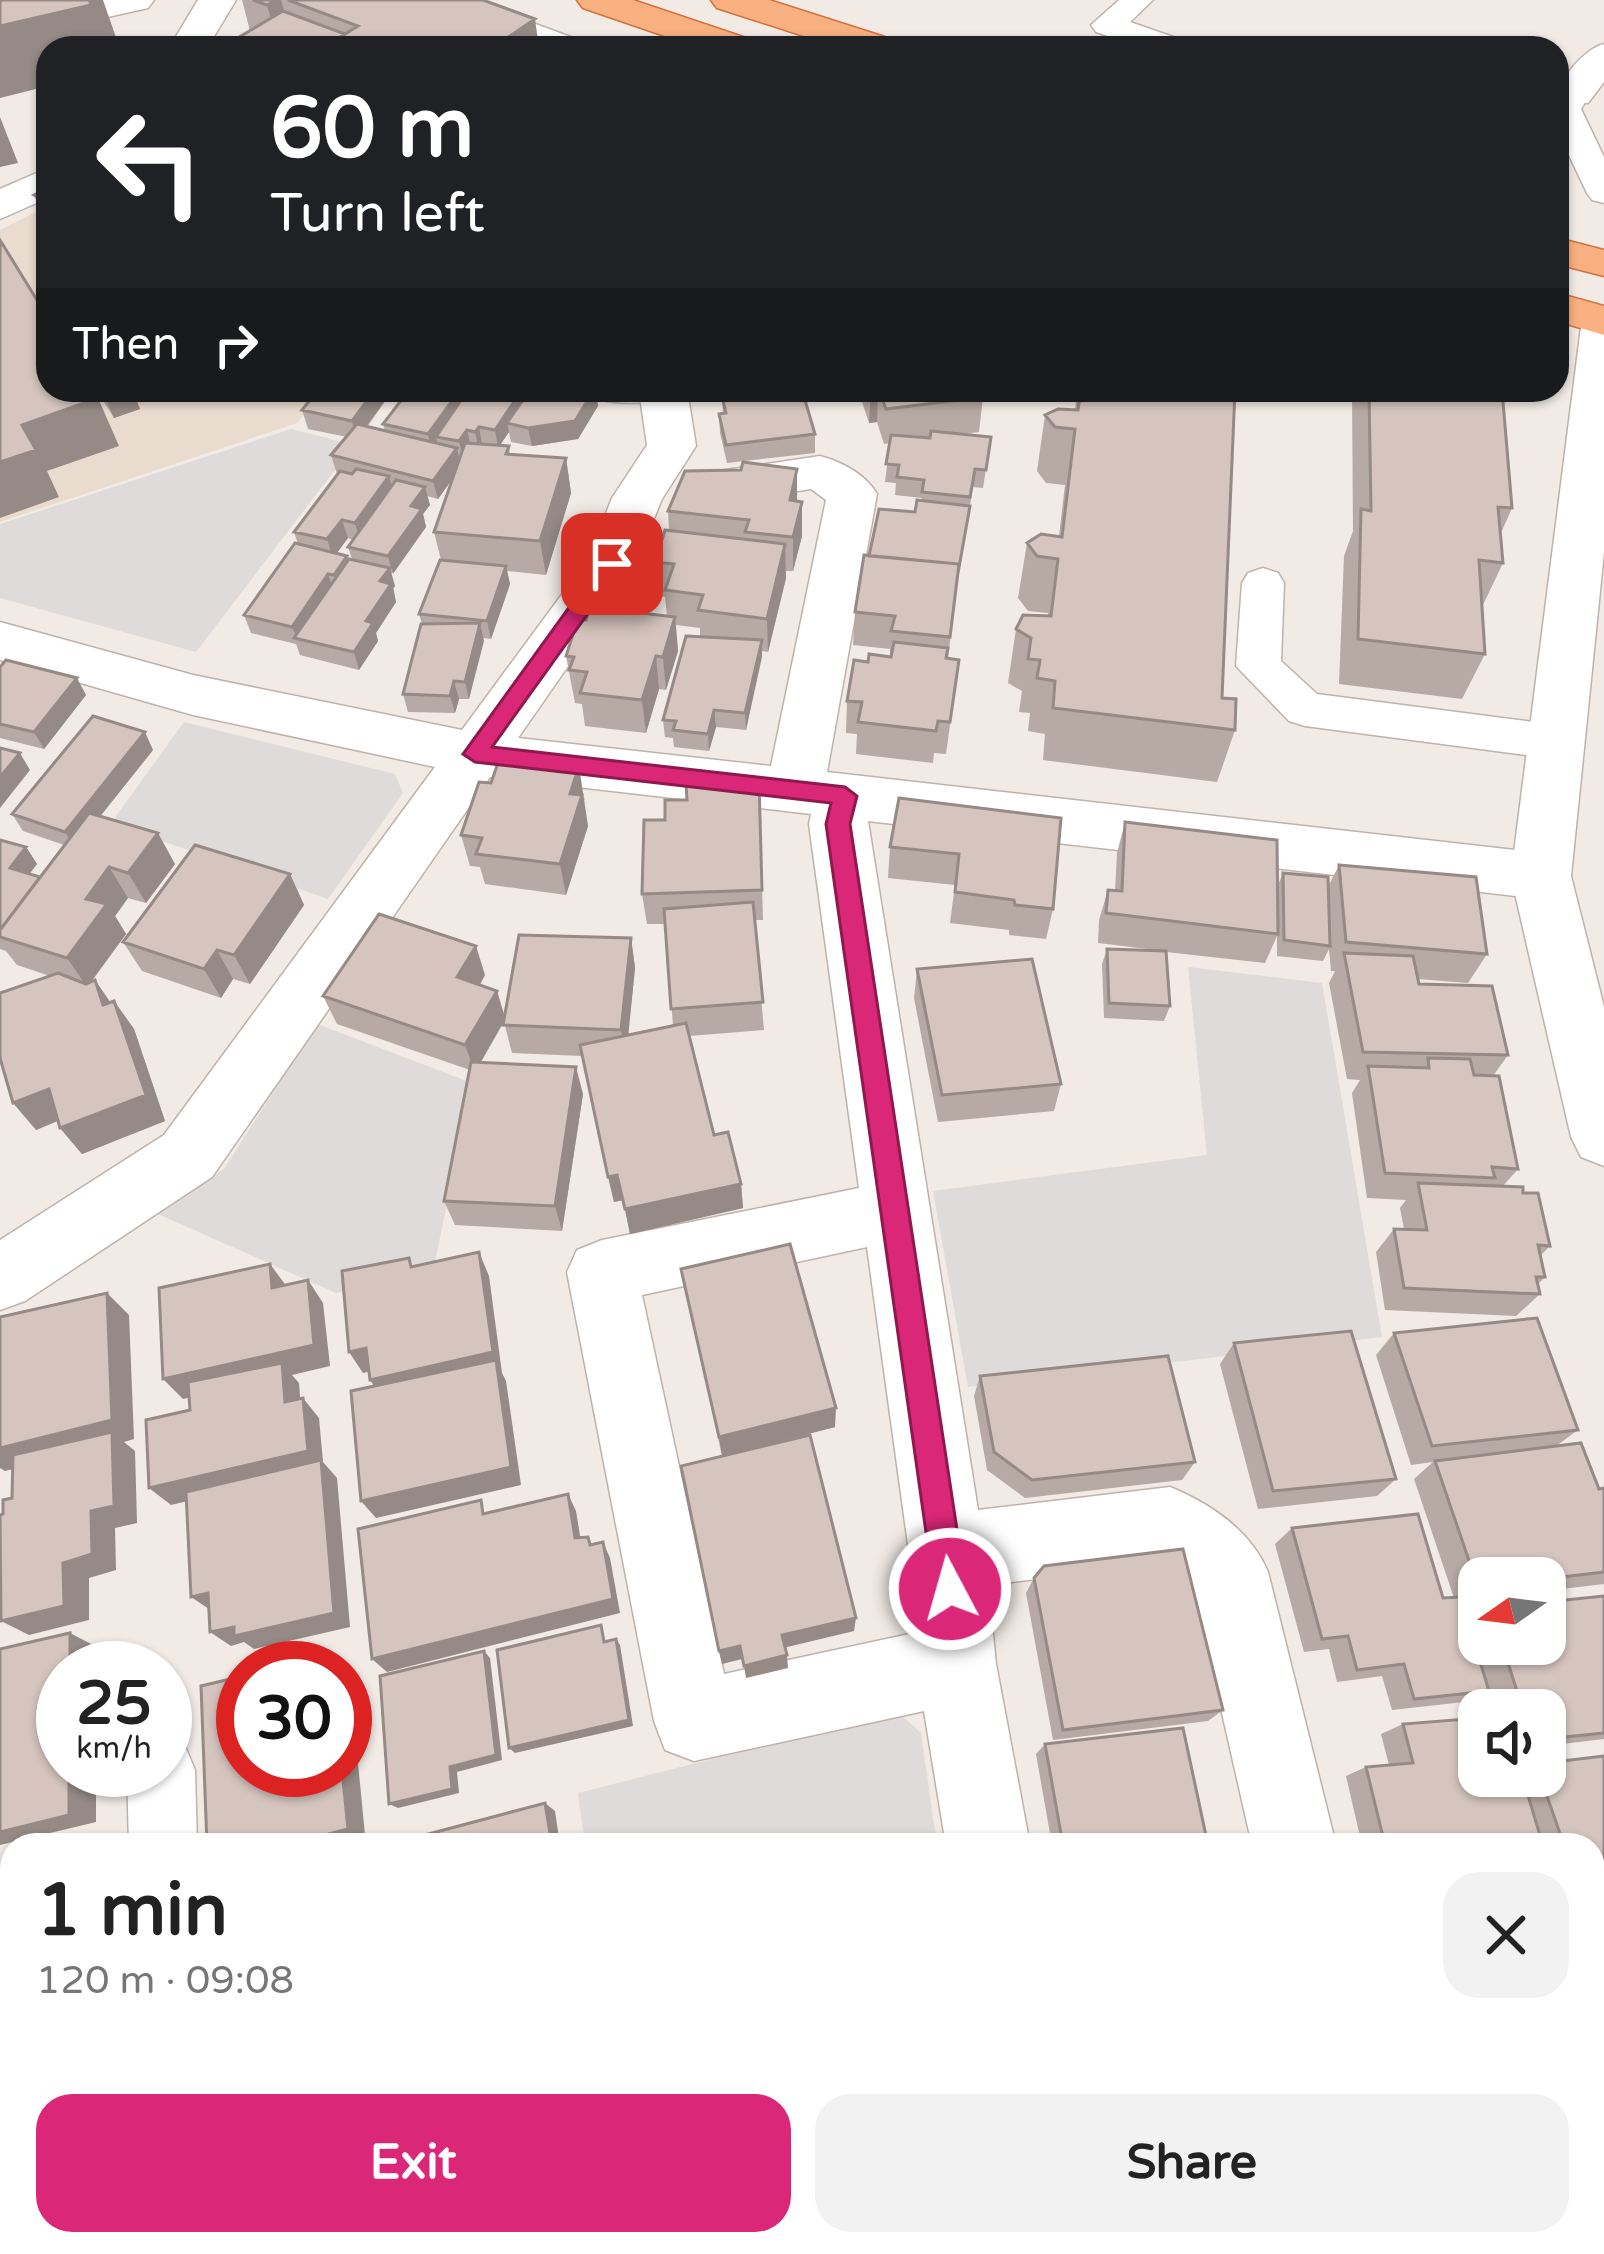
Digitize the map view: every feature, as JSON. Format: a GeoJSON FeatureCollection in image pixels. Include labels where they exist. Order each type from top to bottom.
{"type":"FeatureCollection","features":[{"type":"Feature","properties":{"kind":"highway"},"geometry":{"type":"LineString","coordinates":[[596,0],[702,36]]}},
{"type":"Feature","properties":{"kind":"highway"},"geometry":{"type":"LineString","coordinates":[[730,0],[842,36]]}},
{"type":"Feature","properties":{"kind":"highway"},"geometry":{"type":"LineString","coordinates":[[1569,254],[1604,263]]}},
{"type":"Feature","properties":{"kind":"highway"},"geometry":{"type":"LineString","coordinates":[[1569,311],[1604,324]]}},
{"type":"Feature","properties":{"kind":"street"},"geometry":{"type":"LineString","coordinates":[[0,29],[135,0]]}},
{"type":"Feature","properties":{"kind":"street"},"geometry":{"type":"LineString","coordinates":[[196,36],[218,0]]}},
{"type":"Feature","properties":{"kind":"street"},"geometry":{"type":"LineString","coordinates":[[435,0],[533,36]]}},
{"type":"Feature","properties":{"kind":"street"},"geometry":{"type":"LineString","coordinates":[[1569,87],[1604,56]]}},
{"type":"Feature","properties":{"kind":"street"},"geometry":{"type":"LineString","coordinates":[[0,206],[36,187]]}},
{"type":"Feature","properties":{"kind":"street"},"geometry":{"type":"LineString","coordinates":[[1604,324],[1541,876],[1604,1137]]}},
{"type":"Feature","properties":{"kind":"street"},"geometry":{"type":"LineString","coordinates":[[0,1278],[188,1156],[612,564],[637,498],[672,446],[665,402]]}},
{"type":"Feature","properties":{"kind":"street"},"geometry":{"type":"LineString","coordinates":[[637,498],[820,472],[852,494],[820,792],[838,824],[947,1552],[956,1664],[986,1833]]}},
{"type":"Feature","properties":{"kind":"street"},"geometry":{"type":"LineString","coordinates":[[0,641],[193,695],[475,754],[1541,876]]}},
{"type":"Feature","properties":{"kind":"street"},"geometry":{"type":"LineString","coordinates":[[893,1210],[602,1272],[694,1721],[956,1664]]}},
{"type":"Feature","properties":{"kind":"street"},"geometry":{"type":"LineString","coordinates":[[947,1552],[1170,1525],[1229,1571],[1291,1833]]}},
{"type":"Feature","properties":{"kind":"lane"},"geometry":{"type":"LineString","coordinates":[[1138,0],[1107,25],[1139,36]]}},
{"type":"Feature","properties":{"kind":"lane"},"geometry":{"type":"LineString","coordinates":[[1569,117],[1596,163]]}},
{"type":"Feature","properties":{"kind":"lane"},"geometry":{"type":"LineString","coordinates":[[1263,583],[1258,666],[1305,710],[1556,742]]}},
{"type":"Feature","properties":{"kind":"lane"},"geometry":{"type":"LineString","coordinates":[[162,1797],[163,1833]]}},
{"type":"Feature","properties":{"kind":"shaded area"},"geometry":{"type":"Polygon","coordinates":[[[36,212],[36,402],[314,402],[297,423],[0,522],[0,230],[36,212]]]}},
{"type":"Feature","properties":{"kind":"shaded area"},"geometry":{"type":"Polygon","coordinates":[[[291,429],[354,445],[196,652],[0,598],[0,524],[291,429]]]}},
{"type":"Feature","properties":{"kind":"shaded area"},"geometry":{"type":"Polygon","coordinates":[[[184,722],[395,774],[403,793],[328,899],[111,823],[184,722]]]}},
{"type":"Feature","properties":{"kind":"shaded area"},"geometry":{"type":"Polygon","coordinates":[[[1188,967],[1322,983],[1382,1337],[968,1387],[933,1191],[1207,1155],[1188,967]]]}},
{"type":"Feature","properties":{"kind":"shaded area"},"geometry":{"type":"Polygon","coordinates":[[[317,1024],[472,1083],[433,1271],[336,1293],[158,1214],[224,1169],[317,1024]]]}},
{"type":"Feature","properties":{"kind":"shaded area"},"geometry":{"type":"Polygon","coordinates":[[[898,1712],[921,1733],[935,1833],[583,1833],[578,1793],[898,1712]]]}},
{"type":"Feature","properties":{"kind":"building"},"geometry":{"type":"Polygon","coordinates":[[[0,0],[89,0],[91,5],[0,26],[0,0]]]}},
{"type":"Feature","properties":{"kind":"building"},"geometry":{"type":"Polygon","coordinates":[[[288,0],[483,0],[535,19],[510,36],[342,36],[358,26],[288,0]]]}},
{"type":"Feature","properties":{"kind":"building"},"geometry":{"type":"Polygon","coordinates":[[[283,11],[345,34],[342,36],[241,36],[283,11]]]}},
{"type":"Feature","properties":{"kind":"building"},"geometry":{"type":"Polygon","coordinates":[[[0,240],[36,298],[36,402],[87,402],[22,425],[36,450],[0,462],[0,240]]]}},
{"type":"Feature","properties":{"kind":"building"},"geometry":{"type":"Polygon","coordinates":[[[308,402],[366,402],[352,421],[302,410],[308,402]]]}},
{"type":"Feature","properties":{"kind":"building"},"geometry":{"type":"Polygon","coordinates":[[[400,402],[451,402],[428,434],[383,424],[400,402]]]}},
{"type":"Feature","properties":{"kind":"building"},"geometry":{"type":"Polygon","coordinates":[[[460,402],[514,402],[495,430],[467,430],[459,441],[436,437],[460,402]]]}},
{"type":"Feature","properties":{"kind":"building"},"geometry":{"type":"Polygon","coordinates":[[[522,402],[587,402],[575,421],[528,428],[507,423],[522,402]]]}},
{"type":"Feature","properties":{"kind":"building"},"geometry":{"type":"Polygon","coordinates":[[[723,402],[806,402],[815,434],[726,445],[719,414],[726,413],[723,402]]]}},
{"type":"Feature","properties":{"kind":"building"},"geometry":{"type":"Polygon","coordinates":[[[883,402],[943,402],[886,409],[883,402]]]}},
{"type":"Feature","properties":{"kind":"building"},"geometry":{"type":"Polygon","coordinates":[[[1079,402],[1234,402],[1222,698],[1236,699],[1235,730],[1053,708],[1055,681],[1037,678],[1040,660],[1028,659],[1031,638],[1016,629],[1023,615],[1051,616],[1058,559],[1037,556],[1027,543],[1041,534],[1062,537],[1075,429],[1055,427],[1045,415],[1058,409],[1078,410],[1079,402]]]}},
{"type":"Feature","properties":{"kind":"building"},"geometry":{"type":"Polygon","coordinates":[[[1369,402],[1503,402],[1512,508],[1498,507],[1503,563],[1479,560],[1485,654],[1358,639],[1361,509],[1371,511],[1369,402]]]}},
{"type":"Feature","properties":{"kind":"building"},"geometry":{"type":"Polygon","coordinates":[[[357,424],[457,448],[433,481],[331,455],[357,424]]]}},
{"type":"Feature","properties":{"kind":"building"},"geometry":{"type":"Polygon","coordinates":[[[931,431],[991,437],[986,470],[975,469],[970,497],[922,492],[924,480],[897,477],[899,465],[886,464],[891,435],[930,438],[931,431]]]}},
{"type":"Feature","properties":{"kind":"building"},"geometry":{"type":"Polygon","coordinates":[[[465,443],[509,446],[506,454],[566,458],[540,541],[434,532],[465,443]]]}},
{"type":"Feature","properties":{"kind":"building"},"geometry":{"type":"Polygon","coordinates":[[[743,462],[797,469],[790,500],[802,502],[793,537],[745,532],[749,520],[668,511],[685,471],[741,470],[743,462]]]}},
{"type":"Feature","properties":{"kind":"building"},"geometry":{"type":"Polygon","coordinates":[[[356,469],[389,476],[355,523],[342,520],[327,539],[294,532],[340,471],[352,474],[356,469]]]}},
{"type":"Feature","properties":{"kind":"building"},"geometry":{"type":"Polygon","coordinates":[[[396,480],[425,487],[411,506],[422,509],[388,556],[348,547],[396,480]]]}},
{"type":"Feature","properties":{"kind":"building"},"geometry":{"type":"Polygon","coordinates":[[[917,500],[970,506],[958,573],[959,564],[869,556],[879,509],[915,512],[917,500]]]}},
{"type":"Feature","properties":{"kind":"building"},"geometry":{"type":"Polygon","coordinates":[[[665,530],[785,544],[767,619],[698,610],[703,595],[665,590],[674,564],[655,562],[665,530]]]}},
{"type":"Feature","properties":{"kind":"building"},"geometry":{"type":"Polygon","coordinates":[[[295,543],[347,556],[334,575],[328,574],[292,627],[244,615],[295,543]]]}},
{"type":"Feature","properties":{"kind":"building"},"geometry":{"type":"Polygon","coordinates":[[[864,555],[959,564],[950,637],[891,631],[895,616],[855,612],[864,555]]]}},
{"type":"Feature","properties":{"kind":"building"},"geometry":{"type":"Polygon","coordinates":[[[349,559],[390,568],[380,581],[391,584],[366,621],[373,623],[354,652],[294,638],[349,559]]]}},
{"type":"Feature","properties":{"kind":"building"},"geometry":{"type":"Polygon","coordinates":[[[440,560],[506,566],[487,621],[419,614],[440,560]]]}},
{"type":"Feature","properties":{"kind":"building"},"geometry":{"type":"Polygon","coordinates":[[[590,607],[675,617],[663,657],[656,656],[642,700],[580,693],[587,672],[569,670],[574,657],[566,656],[578,619],[586,620],[590,607]]]}},
{"type":"Feature","properties":{"kind":"building"},"geometry":{"type":"Polygon","coordinates":[[[480,623],[465,682],[454,681],[450,696],[403,694],[421,624],[480,623]]]}},
{"type":"Feature","properties":{"kind":"building"},"geometry":{"type":"Polygon","coordinates":[[[686,636],[762,640],[745,713],[714,710],[708,734],[673,730],[676,721],[663,720],[686,636]]]}},
{"type":"Feature","properties":{"kind":"building"},"geometry":{"type":"Polygon","coordinates":[[[894,642],[948,648],[946,658],[959,660],[950,722],[938,721],[936,731],[858,722],[862,702],[847,701],[854,660],[868,662],[869,654],[891,657],[894,642]]]}},
{"type":"Feature","properties":{"kind":"building"},"geometry":{"type":"Polygon","coordinates":[[[6,660],[77,678],[34,732],[0,724],[0,667],[6,660]]]}},
{"type":"Feature","properties":{"kind":"building"},"geometry":{"type":"Polygon","coordinates":[[[93,716],[145,732],[65,832],[12,814],[93,716]]]}},
{"type":"Feature","properties":{"kind":"building"},"geometry":{"type":"Polygon","coordinates":[[[0,748],[20,753],[0,777],[0,748]]]}},
{"type":"Feature","properties":{"kind":"building"},"geometry":{"type":"Polygon","coordinates":[[[500,757],[579,766],[570,794],[582,795],[560,864],[476,854],[482,838],[461,835],[479,782],[491,783],[500,757]]]}},
{"type":"Feature","properties":{"kind":"building"},"geometry":{"type":"Polygon","coordinates":[[[759,782],[762,890],[642,894],[644,820],[665,820],[665,800],[687,800],[686,784],[759,782]]]}},
{"type":"Feature","properties":{"kind":"building"},"geometry":{"type":"Polygon","coordinates":[[[899,798],[1061,818],[1053,909],[955,892],[959,854],[890,847],[899,798]]]}},
{"type":"Feature","properties":{"kind":"building"},"geometry":{"type":"Polygon","coordinates":[[[89,813],[158,833],[128,873],[109,867],[86,899],[107,904],[67,958],[0,937],[0,930],[89,813]]]}},
{"type":"Feature","properties":{"kind":"building"},"geometry":{"type":"Polygon","coordinates":[[[1125,822],[1277,840],[1278,934],[1106,913],[1108,890],[1122,891],[1125,822]]]}},
{"type":"Feature","properties":{"kind":"building"},"geometry":{"type":"Polygon","coordinates":[[[0,840],[26,847],[10,868],[40,877],[0,930],[0,840]]]}},
{"type":"Feature","properties":{"kind":"building"},"geometry":{"type":"Polygon","coordinates":[[[195,845],[290,874],[234,955],[217,950],[204,969],[123,942],[195,845]]]}},
{"type":"Feature","properties":{"kind":"building"},"geometry":{"type":"Polygon","coordinates":[[[1339,865],[1476,877],[1487,954],[1346,942],[1339,865]]]}},
{"type":"Feature","properties":{"kind":"building"},"geometry":{"type":"Polygon","coordinates":[[[1283,873],[1328,877],[1330,946],[1284,940],[1283,873]]]}},
{"type":"Feature","properties":{"kind":"building"},"geometry":{"type":"Polygon","coordinates":[[[753,902],[763,1002],[671,1009],[664,909],[753,902]]]}},
{"type":"Feature","properties":{"kind":"building"},"geometry":{"type":"Polygon","coordinates":[[[379,914],[476,946],[457,977],[497,991],[465,1045],[323,996],[379,914]]]}},
{"type":"Feature","properties":{"kind":"building"},"geometry":{"type":"Polygon","coordinates":[[[519,935],[631,938],[621,1030],[503,1025],[519,935]]]}},
{"type":"Feature","properties":{"kind":"building"},"geometry":{"type":"Polygon","coordinates":[[[1107,949],[1166,951],[1170,1006],[1109,1003],[1107,949]]]}},
{"type":"Feature","properties":{"kind":"building"},"geometry":{"type":"Polygon","coordinates":[[[1344,953],[1413,956],[1419,984],[1492,986],[1508,1055],[1363,1052],[1344,953]]]}},
{"type":"Feature","properties":{"kind":"building"},"geometry":{"type":"Polygon","coordinates":[[[1032,959],[1061,1084],[942,1095],[917,969],[1032,959]]]}},
{"type":"Feature","properties":{"kind":"building"},"geometry":{"type":"Polygon","coordinates":[[[58,973],[86,984],[95,980],[103,1005],[114,1001],[146,1095],[60,1128],[49,1089],[13,1103],[0,1058],[0,993],[58,973]]]}},
{"type":"Feature","properties":{"kind":"building"},"geometry":{"type":"Polygon","coordinates":[[[686,1023],[714,1135],[728,1132],[741,1184],[625,1209],[617,1175],[608,1177],[580,1045],[686,1023]]]}},
{"type":"Feature","properties":{"kind":"building"},"geometry":{"type":"Polygon","coordinates":[[[1428,1058],[1470,1059],[1474,1075],[1499,1076],[1518,1169],[1492,1167],[1495,1178],[1385,1173],[1368,1066],[1429,1068],[1428,1058]]]}},
{"type":"Feature","properties":{"kind":"building"},"geometry":{"type":"Polygon","coordinates":[[[471,1062],[576,1067],[555,1206],[444,1201],[471,1062]]]}},
{"type":"Feature","properties":{"kind":"building"},"geometry":{"type":"Polygon","coordinates":[[[1418,1183],[1523,1187],[1523,1193],[1538,1193],[1550,1246],[1538,1245],[1545,1277],[1536,1277],[1540,1294],[1404,1288],[1394,1229],[1427,1230],[1418,1183]]]}},
{"type":"Feature","properties":{"kind":"building"},"geometry":{"type":"Polygon","coordinates":[[[790,1244],[836,1408],[719,1437],[681,1269],[790,1244]]]}},
{"type":"Feature","properties":{"kind":"building"},"geometry":{"type":"Polygon","coordinates":[[[479,1252],[493,1352],[370,1380],[366,1348],[349,1352],[342,1271],[409,1258],[411,1267],[479,1252]]]}},
{"type":"Feature","properties":{"kind":"building"},"geometry":{"type":"Polygon","coordinates":[[[270,1264],[272,1288],[308,1280],[314,1345],[163,1379],[159,1288],[270,1264]]]}},
{"type":"Feature","properties":{"kind":"building"},"geometry":{"type":"Polygon","coordinates":[[[107,1293],[112,1420],[0,1448],[0,1317],[107,1293]]]}},
{"type":"Feature","properties":{"kind":"building"},"geometry":{"type":"Polygon","coordinates":[[[1537,1318],[1578,1430],[1432,1446],[1394,1333],[1537,1318]]]}},
{"type":"Feature","properties":{"kind":"building"},"geometry":{"type":"Polygon","coordinates":[[[1351,1331],[1396,1479],[1273,1491],[1234,1343],[1351,1331]]]}},
{"type":"Feature","properties":{"kind":"building"},"geometry":{"type":"Polygon","coordinates":[[[1168,1356],[1195,1462],[1032,1480],[994,1452],[980,1376],[1168,1356]]]}},
{"type":"Feature","properties":{"kind":"building"},"geometry":{"type":"Polygon","coordinates":[[[496,1360],[511,1467],[361,1501],[351,1391],[496,1360]]]}},
{"type":"Feature","properties":{"kind":"building"},"geometry":{"type":"Polygon","coordinates":[[[282,1363],[285,1402],[303,1398],[308,1451],[149,1488],[146,1420],[190,1410],[188,1382],[282,1363]]]}},
{"type":"Feature","properties":{"kind":"building"},"geometry":{"type":"Polygon","coordinates":[[[112,1432],[114,1506],[91,1511],[92,1554],[63,1563],[64,1606],[1,1621],[0,1515],[3,1500],[12,1498],[13,1455],[112,1432]]]}},
{"type":"Feature","properties":{"kind":"building"},"geometry":{"type":"Polygon","coordinates":[[[810,1435],[856,1618],[782,1635],[787,1655],[744,1666],[740,1646],[719,1651],[681,1466],[810,1435]]]}},
{"type":"Feature","properties":{"kind":"building"},"geometry":{"type":"Polygon","coordinates":[[[1581,1443],[1599,1489],[1604,1488],[1604,1572],[1566,1577],[1566,1557],[1468,1557],[1435,1461],[1581,1443]]]}},
{"type":"Feature","properties":{"kind":"building"},"geometry":{"type":"Polygon","coordinates":[[[321,1460],[334,1613],[234,1636],[234,1627],[210,1632],[208,1593],[191,1597],[186,1492],[321,1460]]]}},
{"type":"Feature","properties":{"kind":"building"},"geometry":{"type":"Polygon","coordinates":[[[568,1494],[575,1538],[588,1537],[590,1545],[603,1542],[613,1599],[372,1659],[358,1529],[481,1500],[483,1514],[568,1494]]]}},
{"type":"Feature","properties":{"kind":"building"},"geometry":{"type":"Polygon","coordinates":[[[1418,1514],[1443,1598],[1458,1597],[1458,1665],[1481,1665],[1488,1689],[1458,1689],[1458,1694],[1414,1699],[1404,1664],[1357,1670],[1348,1636],[1322,1639],[1292,1528],[1418,1514]]]}},
{"type":"Feature","properties":{"kind":"building"},"geometry":{"type":"Polygon","coordinates":[[[1183,1549],[1223,1710],[1063,1730],[1034,1578],[1044,1566],[1183,1549]]]}},
{"type":"Feature","properties":{"kind":"building"},"geometry":{"type":"Polygon","coordinates":[[[1604,1596],[1604,1733],[1566,1737],[1566,1689],[1516,1689],[1509,1665],[1566,1665],[1566,1600],[1604,1596]]]}},
{"type":"Feature","properties":{"kind":"building"},"geometry":{"type":"Polygon","coordinates":[[[601,1625],[604,1642],[616,1639],[629,1720],[509,1748],[497,1650],[601,1625]]]}},
{"type":"Feature","properties":{"kind":"building"},"geometry":{"type":"Polygon","coordinates":[[[70,1633],[70,1641],[36,1641],[36,1797],[69,1797],[69,1815],[0,1832],[0,1649],[70,1633]]]}},
{"type":"Feature","properties":{"kind":"building"},"geometry":{"type":"Polygon","coordinates":[[[484,1651],[496,1755],[450,1767],[452,1789],[389,1804],[380,1676],[484,1651]]]}},
{"type":"Feature","properties":{"kind":"building"},"geometry":{"type":"Polygon","coordinates":[[[216,1682],[216,1797],[345,1797],[348,1829],[207,1833],[201,1686],[216,1682]]]}},
{"type":"Feature","properties":{"kind":"building"},"geometry":{"type":"Polygon","coordinates":[[[1458,1720],[1458,1797],[1528,1797],[1539,1833],[1382,1833],[1366,1767],[1413,1763],[1403,1724],[1458,1720]]]}},
{"type":"Feature","properties":{"kind":"building"},"geometry":{"type":"Polygon","coordinates":[[[1183,1728],[1205,1833],[1061,1833],[1045,1744],[1183,1728]]]}},
{"type":"Feature","properties":{"kind":"building"},"geometry":{"type":"Polygon","coordinates":[[[1604,1756],[1604,1833],[1560,1833],[1547,1797],[1566,1797],[1566,1761],[1604,1756]]]}},
{"type":"Feature","properties":{"kind":"building"},"geometry":{"type":"Polygon","coordinates":[[[545,1803],[550,1833],[432,1833],[545,1803]]]}},
{"type":"Feature","properties":{"kind":"route"},"geometry":{"type":"LineString","coordinates":[[612,564],[475,754],[845,796],[838,824],[950,1589]]}}]}
